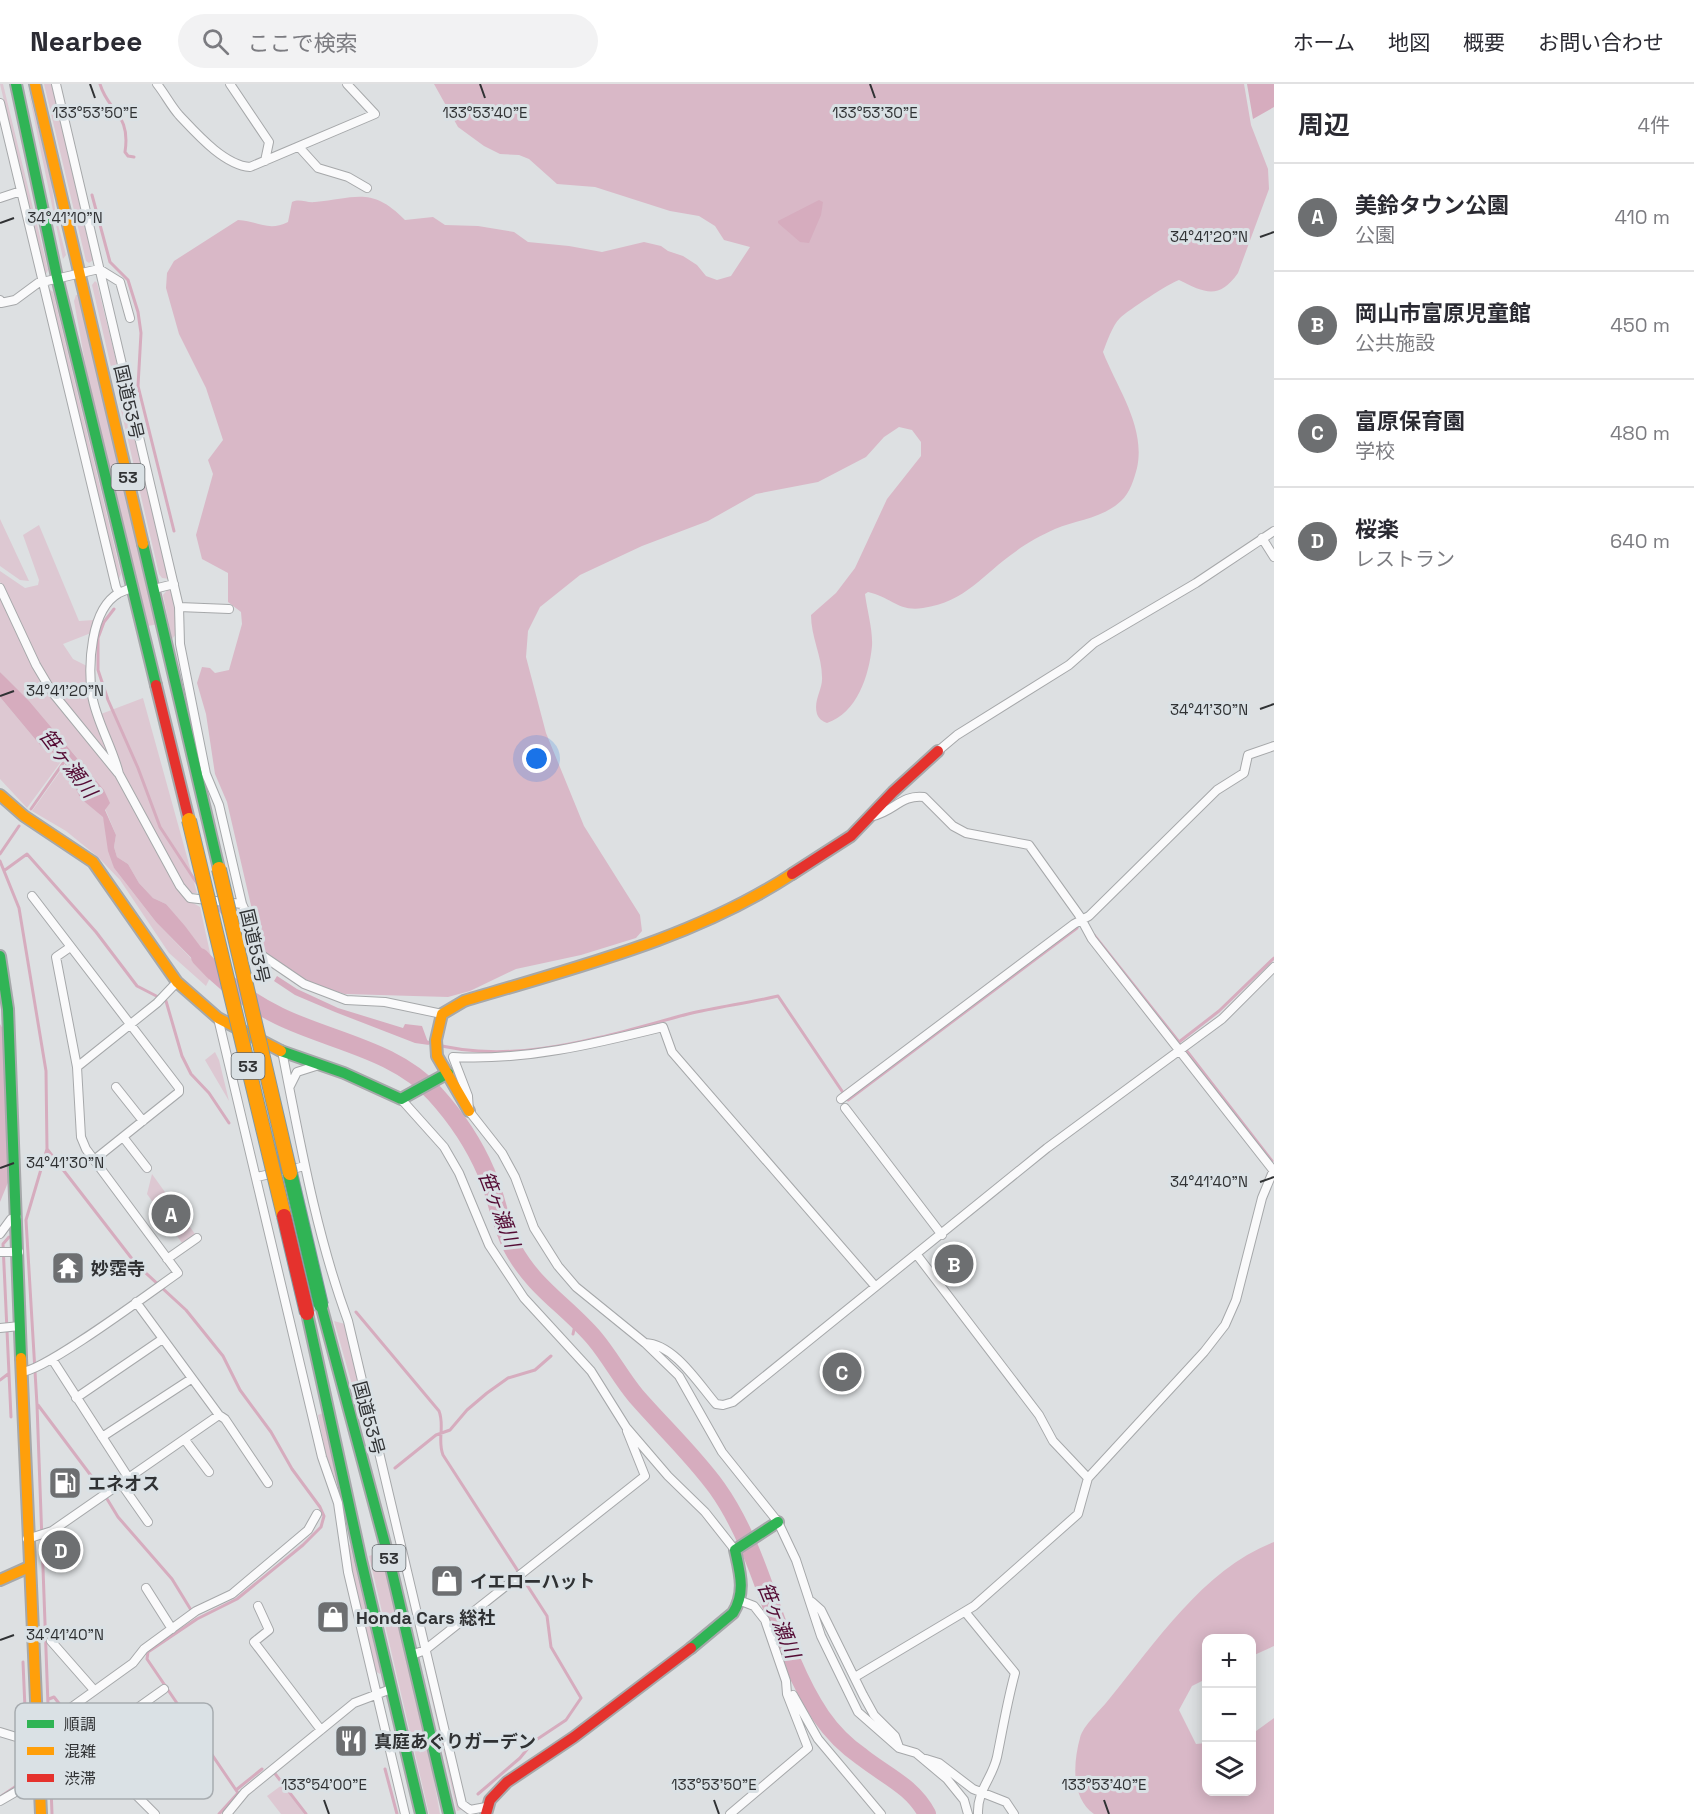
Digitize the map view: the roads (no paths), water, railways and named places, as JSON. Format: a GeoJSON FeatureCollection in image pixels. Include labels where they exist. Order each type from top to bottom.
{"type":"FeatureCollection","features":[{"type":"Feature","properties":{"kind":"main road","name":"国道53号"},"geometry":{"type":"LineString","coordinates":[[16,84],[125,591],[189,820],[307,1313],[385,1692],[421,1814]]}},
{"type":"Feature","properties":{"kind":"main road","name":"国道53号"},"geometry":{"type":"LineString","coordinates":[[35,84],[321,1305],[358,1449],[419,1653],[449,1814]]}},
{"type":"Feature","properties":{"kind":"main road"},"geometry":{"type":"LineString","coordinates":[[469,1111],[445,1075],[436,1045],[442,1014],[464,1001],[639,948],[754,899],[851,836],[873,816],[893,792],[938,751]]}},
{"type":"Feature","properties":{"kind":"main road"},"geometry":{"type":"LineString","coordinates":[[0,795],[24,816],[93,862],[113,887],[177,982],[218,1018],[282,1051],[404,1097],[445,1075]]}},
{"type":"Feature","properties":{"kind":"main road"},"geometry":{"type":"LineString","coordinates":[[0,956],[17,1217],[9,1252],[15,1326],[26,1372],[36,1537],[29,1567],[42,1703]]}},
{"type":"Feature","properties":{"kind":"main road"},"geometry":{"type":"LineString","coordinates":[[486,1810],[492,1796],[527,1766],[548,1756],[646,1684],[733,1613],[741,1601],[740,1575],[735,1550],[777,1522]]}},
{"type":"Feature","properties":{"kind":"main road"},"geometry":{"type":"LineString","coordinates":[[0,1580],[29,1567]]}},
{"type":"Feature","properties":{"kind":"main road"},"geometry":{"type":"LineString","coordinates":[[40,1799],[41,1814]]}},
{"type":"Feature","properties":{"kind":"street"},"geometry":{"type":"LineString","coordinates":[[56,84],[174,584],[179,607],[180,644],[206,774],[219,806],[242,904],[251,924],[257,952],[304,984],[345,1000],[385,1002],[442,1014]]}},
{"type":"Feature","properties":{"kind":"street"},"geometry":{"type":"LineString","coordinates":[[157,84],[177,113],[225,158],[238,166],[250,167],[375,114],[347,84]]}},
{"type":"Feature","properties":{"kind":"street"},"geometry":{"type":"LineString","coordinates":[[230,84],[269,141],[265,161]]}},
{"type":"Feature","properties":{"kind":"street"},"geometry":{"type":"LineString","coordinates":[[0,103],[43,281],[125,591],[111,597],[95,627],[90,664],[92,697],[114,754],[119,774]]}},
{"type":"Feature","properties":{"kind":"street"},"geometry":{"type":"LineString","coordinates":[[299,147],[318,168],[348,177],[367,188]]}},
{"type":"Feature","properties":{"kind":"street"},"geometry":{"type":"LineString","coordinates":[[0,198],[21,191]]}},
{"type":"Feature","properties":{"kind":"street"},"geometry":{"type":"LineString","coordinates":[[0,302],[15,300],[43,281],[99,269],[120,282],[130,318]]}},
{"type":"Feature","properties":{"kind":"street"},"geometry":{"type":"LineString","coordinates":[[938,751],[957,735],[1069,665],[1094,643],[1196,583],[1274,531]]}},
{"type":"Feature","properties":{"kind":"street"},"geometry":{"type":"LineString","coordinates":[[1262,538],[1274,556]]}},
{"type":"Feature","properties":{"kind":"street"},"geometry":{"type":"LineString","coordinates":[[154,589],[174,584]]}},
{"type":"Feature","properties":{"kind":"street"},"geometry":{"type":"LineString","coordinates":[[0,588],[36,665],[52,692],[119,774],[180,886],[190,898],[242,904]]}},
{"type":"Feature","properties":{"kind":"street"},"geometry":{"type":"LineString","coordinates":[[179,607],[229,609]]}},
{"type":"Feature","properties":{"kind":"street"},"geometry":{"type":"LineString","coordinates":[[843,1098],[1082,920],[1218,790],[1244,773],[1248,755],[1274,746]]}},
{"type":"Feature","properties":{"kind":"street"},"geometry":{"type":"LineString","coordinates":[[855,1677],[966,1612],[1078,1514],[1088,1478],[1204,1352],[1225,1324],[1236,1300],[1262,1198],[1274,1169],[1092,939],[1082,920],[1029,845],[966,833],[953,826],[924,797],[905,798],[884,814],[873,816]]}},
{"type":"Feature","properties":{"kind":"street"},"geometry":{"type":"LineString","coordinates":[[32,896],[69,948],[179,1088],[179,1092],[94,1160]]}},
{"type":"Feature","properties":{"kind":"street"},"geometry":{"type":"LineString","coordinates":[[26,1372],[52,1359],[178,1273],[94,1160],[81,1137],[77,1067],[57,957],[69,948]]}},
{"type":"Feature","properties":{"kind":"street"},"geometry":{"type":"LineString","coordinates":[[645,1343],[656,1343],[675,1358],[716,1404],[723,1405],[733,1402],[1047,1148],[1222,1019],[1274,967]]}},
{"type":"Feature","properties":{"kind":"street"},"geometry":{"type":"LineString","coordinates":[[77,1067],[157,1003],[177,982]]}},
{"type":"Feature","properties":{"kind":"street"},"geometry":{"type":"LineString","coordinates":[[218,1018],[322,1457],[338,1503],[348,1572],[385,1692],[405,1814]]}},
{"type":"Feature","properties":{"kind":"street"},"geometry":{"type":"LineString","coordinates":[[875,1286],[672,1052],[663,1027],[564,1050],[514,1056],[453,1056],[468,1096],[469,1111],[502,1153],[534,1228],[558,1266],[576,1287],[645,1343],[679,1376],[722,1452],[777,1522],[796,1560],[821,1636],[858,1712],[900,1748],[916,1753],[947,1779],[964,1800],[968,1814]]}},
{"type":"Feature","properties":{"kind":"street"},"geometry":{"type":"LineString","coordinates":[[282,1051],[305,1166],[332,1277],[348,1321],[419,1653],[462,1804],[470,1810],[486,1810]]}},
{"type":"Feature","properties":{"kind":"street"},"geometry":{"type":"LineString","coordinates":[[289,1087],[297,1072],[320,1065]]}},
{"type":"Feature","properties":{"kind":"street"},"geometry":{"type":"LineString","coordinates":[[116,1087],[143,1121]]}},
{"type":"Feature","properties":{"kind":"street"},"geometry":{"type":"LineString","coordinates":[[404,1097],[444,1147],[459,1173],[489,1245],[524,1298],[591,1371],[626,1427],[668,1476],[705,1512],[735,1550]]}},
{"type":"Feature","properties":{"kind":"street"},"geometry":{"type":"LineString","coordinates":[[844,1108],[942,1235]]}},
{"type":"Feature","properties":{"kind":"street"},"geometry":{"type":"LineString","coordinates":[[123,1137],[147,1168]]}},
{"type":"Feature","properties":{"kind":"street"},"geometry":{"type":"LineString","coordinates":[[257,1177],[305,1166]]}},
{"type":"Feature","properties":{"kind":"street"},"geometry":{"type":"LineString","coordinates":[[0,1234],[11,1219],[17,1217]]}},
{"type":"Feature","properties":{"kind":"street"},"geometry":{"type":"LineString","coordinates":[[167,1258],[197,1238]]}},
{"type":"Feature","properties":{"kind":"street"},"geometry":{"type":"LineString","coordinates":[[917,1255],[1040,1415],[1053,1441],[1088,1478]]}},
{"type":"Feature","properties":{"kind":"street"},"geometry":{"type":"LineString","coordinates":[[136,1302],[190,1379],[219,1416],[225,1419],[268,1483]]}},
{"type":"Feature","properties":{"kind":"street"},"geometry":{"type":"LineString","coordinates":[[0,1328],[15,1326]]}},
{"type":"Feature","properties":{"kind":"street"},"geometry":{"type":"LineString","coordinates":[[76,1398],[161,1340]]}},
{"type":"Feature","properties":{"kind":"street"},"geometry":{"type":"LineString","coordinates":[[52,1359],[128,1477]]}},
{"type":"Feature","properties":{"kind":"street"},"geometry":{"type":"LineString","coordinates":[[102,1437],[190,1379]]}},
{"type":"Feature","properties":{"kind":"street"},"geometry":{"type":"LineString","coordinates":[[36,1537],[219,1416]]}},
{"type":"Feature","properties":{"kind":"street"},"geometry":{"type":"LineString","coordinates":[[419,1653],[645,1476],[626,1427]]}},
{"type":"Feature","properties":{"kind":"street"},"geometry":{"type":"LineString","coordinates":[[185,1440],[209,1472]]}},
{"type":"Feature","properties":{"kind":"street"},"geometry":{"type":"LineString","coordinates":[[358,1449],[376,1445]]}},
{"type":"Feature","properties":{"kind":"street"},"geometry":{"type":"LineString","coordinates":[[120,1482],[148,1522]]}},
{"type":"Feature","properties":{"kind":"street"},"geometry":{"type":"LineString","coordinates":[[75,1703],[133,1662],[144,1649],[196,1611],[232,1594],[308,1530],[317,1514]]}},
{"type":"Feature","properties":{"kind":"street"},"geometry":{"type":"LineString","coordinates":[[146,1588],[172,1629]]}},
{"type":"Feature","properties":{"kind":"street"},"geometry":{"type":"LineString","coordinates":[[810,1599],[821,1610],[840,1653],[874,1714],[895,1736],[900,1748]]}},
{"type":"Feature","properties":{"kind":"street"},"geometry":{"type":"LineString","coordinates":[[741,1601],[754,1606],[765,1620],[786,1681],[818,1739],[881,1814]]}},
{"type":"Feature","properties":{"kind":"street"},"geometry":{"type":"LineString","coordinates":[[258,1606],[269,1630],[254,1642],[321,1730]]}},
{"type":"Feature","properties":{"kind":"street"},"geometry":{"type":"LineString","coordinates":[[966,1612],[1015,1673],[1002,1718],[997,1758],[977,1799],[978,1814]]}},
{"type":"Feature","properties":{"kind":"street"},"geometry":{"type":"LineString","coordinates":[[51,1641],[94,1690]]}},
{"type":"Feature","properties":{"kind":"street"},"geometry":{"type":"LineString","coordinates":[[730,1814],[808,1748],[787,1694],[786,1681]]}},
{"type":"Feature","properties":{"kind":"street"},"geometry":{"type":"LineString","coordinates":[[144,1703],[164,1689]]}},
{"type":"Feature","properties":{"kind":"street"},"geometry":{"type":"LineString","coordinates":[[227,1814],[245,1792],[354,1703],[385,1692]]}},
{"type":"Feature","properties":{"kind":"street"},"geometry":{"type":"LineString","coordinates":[[0,1732],[15,1737]]}},
{"type":"Feature","properties":{"kind":"street"},"geometry":{"type":"LineString","coordinates":[[922,1758],[939,1763],[973,1789],[1006,1802],[1014,1814]]}},
{"type":"Feature","properties":{"kind":"street"},"geometry":{"type":"LineString","coordinates":[[0,1801],[15,1795]]}},
{"type":"Feature","properties":{"kind":"street"},"geometry":{"type":"LineString","coordinates":[[140,1799],[155,1814]]}},
{"type":"Feature","properties":{"kind":"street"},"geometry":{"type":"LineString","coordinates":[[234,1807],[240,1814]]}},
{"type":"Feature","properties":{"kind":"water"},"geometry":{"type":"Polygon","coordinates":[[[1247,84],[1274,84],[1274,107],[1253,119],[1247,84]]]}},
{"type":"Feature","properties":{"kind":"water"},"geometry":{"type":"Polygon","coordinates":[[[819,200],[823,202],[821,215],[809,243],[800,242],[778,223],[778,221],[819,200]]]}},
{"type":"Feature","properties":{"kind":"water"},"geometry":{"type":"Polygon","coordinates":[[[0,672],[29,701],[104,790],[110,803],[105,810],[116,835],[114,847],[117,857],[128,864],[139,883],[153,898],[166,904],[185,926],[212,962],[218,985],[156,922],[114,868],[108,851],[103,817],[80,798],[63,759],[40,745],[0,697],[0,672]]]}},
{"type":"Feature","properties":{"kind":"water"},"geometry":{"type":"Polygon","coordinates":[[[277,976],[297,989],[338,1008],[403,1028],[405,1024],[422,1026],[429,1045],[415,1043],[295,995],[274,981],[277,976]]]}},
{"type":"Feature","properties":{"kind":"waterway"},"geometry":{"type":"LineString","coordinates":[[100,84],[125,129],[125,152],[128,156],[134,157]]}},
{"type":"Feature","properties":{"kind":"waterway"},"geometry":{"type":"LineString","coordinates":[[92,195],[110,262],[128,280],[138,312],[141,333],[138,386],[174,531]]}},
{"type":"Feature","properties":{"kind":"waterway"},"geometry":{"type":"LineString","coordinates":[[114,609],[104,622],[98,638],[98,670],[160,827],[198,885]]}},
{"type":"Feature","properties":{"kind":"waterway"},"geometry":{"type":"LineString","coordinates":[[31,809],[66,759]]}},
{"type":"Feature","properties":{"kind":"waterway"},"geometry":{"type":"LineString","coordinates":[[0,854],[19,826]]}},
{"type":"Feature","properties":{"kind":"waterway"},"geometry":{"type":"LineString","coordinates":[[5,870],[27,854],[96,932],[137,986],[166,1001],[182,1056],[191,1074],[209,1093],[229,1123]]}},
{"type":"Feature","properties":{"kind":"waterway"},"geometry":{"type":"LineString","coordinates":[[0,861],[19,908],[46,1071],[47,1149],[26,1220],[37,1405],[48,1703]]}},
{"type":"Feature","properties":{"kind":"waterway"},"geometry":{"type":"LineString","coordinates":[[215,904],[224,915]]}},
{"type":"Feature","properties":{"kind":"waterway"},"geometry":{"type":"LineString","coordinates":[[427,1042],[459,1049],[492,1052],[558,1046],[688,1014],[778,996],[848,1100],[1077,928]]}},
{"type":"Feature","properties":{"kind":"waterway"},"geometry":{"type":"LineString","coordinates":[[1094,935],[1179,1042],[1219,1011],[1274,958]]}},
{"type":"Feature","properties":{"kind":"waterway","name":"笹ヶ瀬川"},"geometry":{"type":"LineString","coordinates":[[200,957],[227,983],[258,1004],[299,1025],[382,1057],[419,1079],[435,1094],[464,1131],[476,1151],[490,1181],[509,1240],[521,1263],[595,1339],[636,1396],[708,1476],[734,1515],[759,1572],[792,1661],[821,1716],[850,1748],[914,1796],[927,1814]]}},
{"type":"Feature","properties":{"kind":"waterway"},"geometry":{"type":"LineString","coordinates":[[1186,1050],[1272,1161]]}},
{"type":"Feature","properties":{"kind":"waterway"},"geometry":{"type":"LineString","coordinates":[[47,1149],[136,1264],[186,1310],[223,1356],[240,1390],[271,1432],[292,1469],[324,1516],[321,1527],[303,1545],[237,1599],[197,1619],[148,1652],[147,1659],[177,1703]]}},
{"type":"Feature","properties":{"kind":"waterway"},"geometry":{"type":"LineString","coordinates":[[9,1237],[3,1244],[11,1417]]}},
{"type":"Feature","properties":{"kind":"waterway"},"geometry":{"type":"LineString","coordinates":[[356,1312],[439,1411],[443,1455],[547,1616],[551,1647],[581,1698],[566,1720],[533,1742],[520,1758],[478,1794]]}},
{"type":"Feature","properties":{"kind":"waterway"},"geometry":{"type":"LineString","coordinates":[[573,1334],[576,1321]]}},
{"type":"Feature","properties":{"kind":"waterway"},"geometry":{"type":"LineString","coordinates":[[395,1468],[436,1435],[450,1430],[467,1410],[487,1393],[508,1378],[535,1370],[551,1356]]}},
{"type":"Feature","properties":{"kind":"waterway"},"geometry":{"type":"LineString","coordinates":[[0,1380],[8,1374]]}},
{"type":"Feature","properties":{"kind":"waterway"},"geometry":{"type":"LineString","coordinates":[[38,1405],[101,1489],[118,1517],[172,1579],[191,1610]]}},
{"type":"Feature","properties":{"kind":"waterway"},"geometry":{"type":"LineString","coordinates":[[23,1662],[25,1703]]}},
{"type":"Feature","properties":{"kind":"waterway"},"geometry":{"type":"LineString","coordinates":[[49,1699],[54,1697],[59,1703]]}},
{"type":"Feature","properties":{"kind":"waterway"},"geometry":{"type":"LineString","coordinates":[[213,1756],[238,1793],[219,1814]]}},
{"type":"Feature","properties":{"kind":"waterway"},"geometry":{"type":"LineString","coordinates":[[236,1790],[262,1769]]}},
{"type":"Feature","properties":{"kind":"waterway"},"geometry":{"type":"LineString","coordinates":[[385,1769],[397,1814]]}},
{"type":"Feature","properties":{"kind":"waterway"},"geometry":{"type":"LineString","coordinates":[[273,1771],[306,1814]]}},
{"type":"Feature","properties":{"kind":"waterway"},"geometry":{"type":"LineString","coordinates":[[0,1797],[15,1787]]}},
{"type":"Feature","properties":{"kind":"waterway"},"geometry":{"type":"LineString","coordinates":[[51,1799],[52,1814]]}},
{"type":"Feature","properties":{"kind":"place","name":"美鈴タウン公園"},"geometry":{"type":"Point","coordinates":[171,1214]}},
{"type":"Feature","properties":{"kind":"place","name":"岡山市富原児童館"},"geometry":{"type":"Point","coordinates":[954,1264]}},
{"type":"Feature","properties":{"kind":"place","name":"妙霑寺"},"geometry":{"type":"Point","coordinates":[68,1268]}},
{"type":"Feature","properties":{"kind":"place","name":"富原保育園"},"geometry":{"type":"Point","coordinates":[842,1372]}},
{"type":"Feature","properties":{"kind":"place","name":"エネオス"},"geometry":{"type":"Point","coordinates":[65,1483]}},
{"type":"Feature","properties":{"kind":"place","name":"桜楽"},"geometry":{"type":"Point","coordinates":[61,1550]}},
{"type":"Feature","properties":{"kind":"place","name":"イエローハット"},"geometry":{"type":"Point","coordinates":[447,1581]}},
{"type":"Feature","properties":{"kind":"place","name":"Honda Cars 総社"},"geometry":{"type":"Point","coordinates":[333,1617]}},
{"type":"Feature","properties":{"kind":"place","name":"真庭あぐりガーデン"},"geometry":{"type":"Point","coordinates":[351,1741]}}]}
